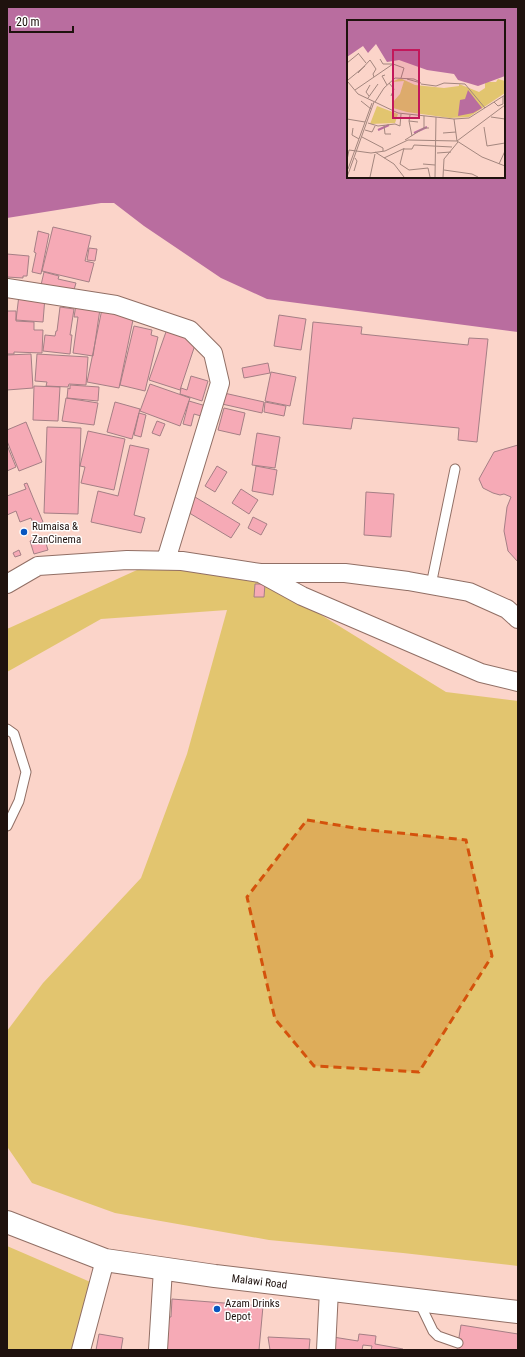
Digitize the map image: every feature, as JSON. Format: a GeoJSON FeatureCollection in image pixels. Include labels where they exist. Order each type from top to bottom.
{"type":"FeatureCollection","features":[{"type":"Feature","properties":{"kind":"main road","name":"Malawi Road"},"geometry":{"type":"LineString","coordinates":[[7,1222],[105,1260],[163,1269],[329,1290],[418,1299],[518,1312]]}},
{"type":"Feature","properties":{"kind":"street"},"geometry":{"type":"LineString","coordinates":[[7,288],[116,305],[190,330],[213,353],[220,383],[166,560]]}},
{"type":"Feature","properties":{"kind":"street"},"geometry":{"type":"LineString","coordinates":[[7,584],[38,566],[127,560],[182,561],[260,573],[344,573],[431,585],[468,592],[507,609],[518,619]]}},
{"type":"Feature","properties":{"kind":"street"},"geometry":{"type":"LineString","coordinates":[[260,573],[302,596],[481,673],[518,682]]}},
{"type":"Feature","properties":{"kind":"street"},"geometry":{"type":"LineString","coordinates":[[81,1350],[105,1260]]}},
{"type":"Feature","properties":{"kind":"street"},"geometry":{"type":"LineString","coordinates":[[158,1350],[163,1269]]}},
{"type":"Feature","properties":{"kind":"street"},"geometry":{"type":"LineString","coordinates":[[326,1350],[329,1290]]}},
{"type":"Feature","properties":{"kind":"lane"},"geometry":{"type":"LineString","coordinates":[[431,585],[455,469]]}},
{"type":"Feature","properties":{"kind":"lane"},"geometry":{"type":"LineString","coordinates":[[7,729],[14,734],[26,772],[19,801],[7,826]]}},
{"type":"Feature","properties":{"kind":"lane"},"geometry":{"type":"LineString","coordinates":[[418,1299],[438,1336],[458,1343]]}},
{"type":"Feature","properties":{"kind":"highlighted area"},"geometry":{"type":"Polygon","coordinates":[[[307,820],[361,829],[466,840],[492,956],[419,1072],[314,1066],[275,1019],[247,897],[307,820]]]}},
{"type":"Feature","properties":{"kind":"shaded area"},"geometry":{"type":"Polygon","coordinates":[[[7,7],[518,7],[518,332],[267,299],[221,278],[144,226],[114,203],[101,203],[7,218],[7,7]]]}},
{"type":"Feature","properties":{"kind":"shaded area"},"geometry":{"type":"Polygon","coordinates":[[[182,568],[258,576],[446,692],[518,701],[518,1266],[269,1240],[115,1213],[32,1183],[8,1148],[7,1031],[43,983],[141,878],[187,754],[227,610],[101,619],[7,672],[7,629],[137,570],[182,568]]]}},
{"type":"Feature","properties":{"kind":"shaded area"},"geometry":{"type":"Polygon","coordinates":[[[7,1246],[95,1284],[71,1350],[7,1350],[7,1246]]]}},
{"type":"Feature","properties":{"kind":"building"},"geometry":{"type":"Polygon","coordinates":[[[53,227],[91,236],[85,261],[94,263],[89,282],[42,271],[53,227]]]}},
{"type":"Feature","properties":{"kind":"building"},"geometry":{"type":"Polygon","coordinates":[[[38,231],[49,234],[41,274],[32,272],[36,253],[34,252],[38,231]]]}},
{"type":"Feature","properties":{"kind":"building"},"geometry":{"type":"Polygon","coordinates":[[[89,248],[97,249],[95,261],[87,260],[89,248]]]}},
{"type":"Feature","properties":{"kind":"building"},"geometry":{"type":"Polygon","coordinates":[[[7,254],[29,256],[27,276],[23,276],[23,278],[7,277],[7,254]]]}},
{"type":"Feature","properties":{"kind":"building"},"geometry":{"type":"Polygon","coordinates":[[[44,272],[59,276],[58,279],[76,283],[73,293],[41,285],[44,272]]]}},
{"type":"Feature","properties":{"kind":"building"},"geometry":{"type":"Polygon","coordinates":[[[19,295],[45,297],[43,322],[16,320],[19,295]]]}},
{"type":"Feature","properties":{"kind":"building"},"geometry":{"type":"Polygon","coordinates":[[[76,305],[100,309],[93,356],[73,353],[78,317],[74,317],[76,305]]]}},
{"type":"Feature","properties":{"kind":"building"},"geometry":{"type":"Polygon","coordinates":[[[60,307],[74,309],[70,335],[72,335],[70,354],[43,351],[45,335],[55,336],[57,331],[60,307]]]}},
{"type":"Feature","properties":{"kind":"building"},"geometry":{"type":"Polygon","coordinates":[[[102,309],[134,315],[119,388],[87,382],[102,309]]]}},
{"type":"Feature","properties":{"kind":"building"},"geometry":{"type":"Polygon","coordinates":[[[7,311],[16,311],[16,321],[34,322],[34,330],[43,330],[42,353],[14,352],[14,354],[7,354],[7,311]]]}},
{"type":"Feature","properties":{"kind":"building"},"geometry":{"type":"Polygon","coordinates":[[[279,315],[306,319],[301,350],[274,346],[279,315]]]}},
{"type":"Feature","properties":{"kind":"building"},"geometry":{"type":"Polygon","coordinates":[[[313,322],[362,327],[361,334],[468,345],[469,338],[488,339],[477,442],[458,440],[459,428],[353,418],[351,429],[303,424],[313,322]]]}},
{"type":"Feature","properties":{"kind":"building"},"geometry":{"type":"Polygon","coordinates":[[[134,326],[152,330],[151,335],[158,337],[145,391],[120,385],[134,326]]]}},
{"type":"Feature","properties":{"kind":"building"},"geometry":{"type":"Polygon","coordinates":[[[167,329],[197,339],[180,390],[149,380],[167,329]]]}},
{"type":"Feature","properties":{"kind":"building"},"geometry":{"type":"Polygon","coordinates":[[[31,354],[33,388],[7,390],[7,355],[31,354]]]}},
{"type":"Feature","properties":{"kind":"building"},"geometry":{"type":"Polygon","coordinates":[[[37,354],[88,357],[86,385],[69,384],[68,387],[46,386],[47,382],[35,381],[37,354]]]}},
{"type":"Feature","properties":{"kind":"building"},"geometry":{"type":"Polygon","coordinates":[[[268,363],[270,373],[244,378],[242,368],[268,363]]]}},
{"type":"Feature","properties":{"kind":"building"},"geometry":{"type":"Polygon","coordinates":[[[271,372],[296,377],[290,406],[265,401],[271,372]]]}},
{"type":"Feature","properties":{"kind":"building"},"geometry":{"type":"Polygon","coordinates":[[[191,376],[208,381],[202,401],[180,394],[181,388],[187,390],[191,376]]]}},
{"type":"Feature","properties":{"kind":"building"},"geometry":{"type":"Polygon","coordinates":[[[150,384],[190,398],[180,426],[140,411],[150,384]]]}},
{"type":"Feature","properties":{"kind":"building"},"geometry":{"type":"Polygon","coordinates":[[[70,385],[99,387],[98,401],[67,398],[68,388],[70,389],[70,385]]]}},
{"type":"Feature","properties":{"kind":"building"},"geometry":{"type":"Polygon","coordinates":[[[34,386],[60,387],[58,421],[33,420],[34,386]]]}},
{"type":"Feature","properties":{"kind":"building"},"geometry":{"type":"Polygon","coordinates":[[[224,393],[264,402],[262,413],[222,404],[224,393]]]}},
{"type":"Feature","properties":{"kind":"building"},"geometry":{"type":"Polygon","coordinates":[[[66,398],[98,403],[94,425],[62,421],[66,398]]]}},
{"type":"Feature","properties":{"kind":"building"},"geometry":{"type":"Polygon","coordinates":[[[189,401],[206,406],[201,416],[194,414],[191,426],[183,424],[189,401]]]}},
{"type":"Feature","properties":{"kind":"building"},"geometry":{"type":"Polygon","coordinates":[[[115,402],[140,409],[132,439],[107,432],[115,402]]]}},
{"type":"Feature","properties":{"kind":"building"},"geometry":{"type":"Polygon","coordinates":[[[265,402],[286,406],[284,416],[264,412],[265,402]]]}},
{"type":"Feature","properties":{"kind":"building"},"geometry":{"type":"Polygon","coordinates":[[[224,408],[245,413],[240,435],[218,430],[224,408]]]}},
{"type":"Feature","properties":{"kind":"building"},"geometry":{"type":"Polygon","coordinates":[[[139,413],[146,415],[141,437],[134,435],[139,413]]]}},
{"type":"Feature","properties":{"kind":"building"},"geometry":{"type":"Polygon","coordinates":[[[157,421],[165,424],[160,436],[152,433],[157,421]]]}},
{"type":"Feature","properties":{"kind":"building"},"geometry":{"type":"Polygon","coordinates":[[[26,422],[42,462],[19,471],[7,441],[7,430],[26,422]]]}},
{"type":"Feature","properties":{"kind":"building"},"geometry":{"type":"Polygon","coordinates":[[[47,427],[81,428],[78,514],[44,513],[47,427]]]}},
{"type":"Feature","properties":{"kind":"building"},"geometry":{"type":"Polygon","coordinates":[[[88,431],[125,439],[114,490],[81,483],[85,467],[80,466],[88,431]]]}},
{"type":"Feature","properties":{"kind":"building"},"geometry":{"type":"Polygon","coordinates":[[[257,433],[280,437],[275,468],[252,465],[257,433]]]}},
{"type":"Feature","properties":{"kind":"building"},"geometry":{"type":"Polygon","coordinates":[[[7,445],[16,467],[7,471],[7,445]]]}},
{"type":"Feature","properties":{"kind":"building"},"geometry":{"type":"Polygon","coordinates":[[[130,445],[149,449],[134,515],[145,518],[141,533],[91,522],[98,491],[118,496],[130,445]]]}},
{"type":"Feature","properties":{"kind":"building"},"geometry":{"type":"Polygon","coordinates":[[[518,445],[518,562],[508,551],[504,531],[507,507],[511,497],[504,494],[500,495],[493,493],[483,488],[479,479],[494,452],[518,445]]]}},
{"type":"Feature","properties":{"kind":"building"},"geometry":{"type":"Polygon","coordinates":[[[217,466],[227,472],[215,492],[205,486],[217,466]]]}},
{"type":"Feature","properties":{"kind":"building"},"geometry":{"type":"Polygon","coordinates":[[[256,466],[277,470],[273,495],[252,491],[256,466]]]}},
{"type":"Feature","properties":{"kind":"building"},"geometry":{"type":"Polygon","coordinates":[[[27,483],[43,522],[34,525],[31,518],[20,522],[16,511],[7,515],[7,496],[26,489],[24,484],[27,483]]]}},
{"type":"Feature","properties":{"kind":"building"},"geometry":{"type":"Polygon","coordinates":[[[241,489],[258,500],[249,514],[232,503],[241,489]]]}},
{"type":"Feature","properties":{"kind":"building"},"geometry":{"type":"Polygon","coordinates":[[[366,492],[394,494],[391,537],[364,535],[366,492]]]}},
{"type":"Feature","properties":{"kind":"building"},"geometry":{"type":"Polygon","coordinates":[[[195,497],[240,524],[231,538],[186,511],[195,497]]]}},
{"type":"Feature","properties":{"kind":"building"},"geometry":{"type":"Polygon","coordinates":[[[253,517],[267,524],[261,535],[248,528],[253,517]]]}},
{"type":"Feature","properties":{"kind":"building"},"geometry":{"type":"Polygon","coordinates":[[[44,537],[48,550],[34,554],[30,541],[44,537]]]}},
{"type":"Feature","properties":{"kind":"building"},"geometry":{"type":"Polygon","coordinates":[[[19,550],[21,555],[15,557],[13,553],[19,550]]]}},
{"type":"Feature","properties":{"kind":"building"},"geometry":{"type":"Polygon","coordinates":[[[255,584],[265,584],[264,597],[254,597],[255,584]]]}},
{"type":"Feature","properties":{"kind":"building"},"geometry":{"type":"Polygon","coordinates":[[[172,1299],[263,1306],[259,1350],[164,1350],[166,1319],[171,1317],[172,1299]]]}},
{"type":"Feature","properties":{"kind":"building"},"geometry":{"type":"Polygon","coordinates":[[[461,1325],[518,1334],[518,1350],[457,1350],[461,1325]]]}},
{"type":"Feature","properties":{"kind":"building"},"geometry":{"type":"Polygon","coordinates":[[[99,1334],[123,1338],[121,1350],[96,1350],[99,1334]]]}},
{"type":"Feature","properties":{"kind":"building"},"geometry":{"type":"Polygon","coordinates":[[[359,1334],[376,1336],[375,1344],[403,1349],[371,1350],[372,1346],[363,1345],[362,1350],[331,1350],[333,1337],[358,1341],[359,1334]]]}},
{"type":"Feature","properties":{"kind":"building"},"geometry":{"type":"Polygon","coordinates":[[[268,1337],[310,1339],[309,1350],[270,1350],[268,1337]]]}},
{"type":"Feature","properties":{"kind":"place","name":"Rumaisa & ZanCinema"},"geometry":{"type":"Point","coordinates":[24,532]}},
{"type":"Feature","properties":{"kind":"place","name":"Azam Drinks Depot"},"geometry":{"type":"Point","coordinates":[217,1309]}}]}
